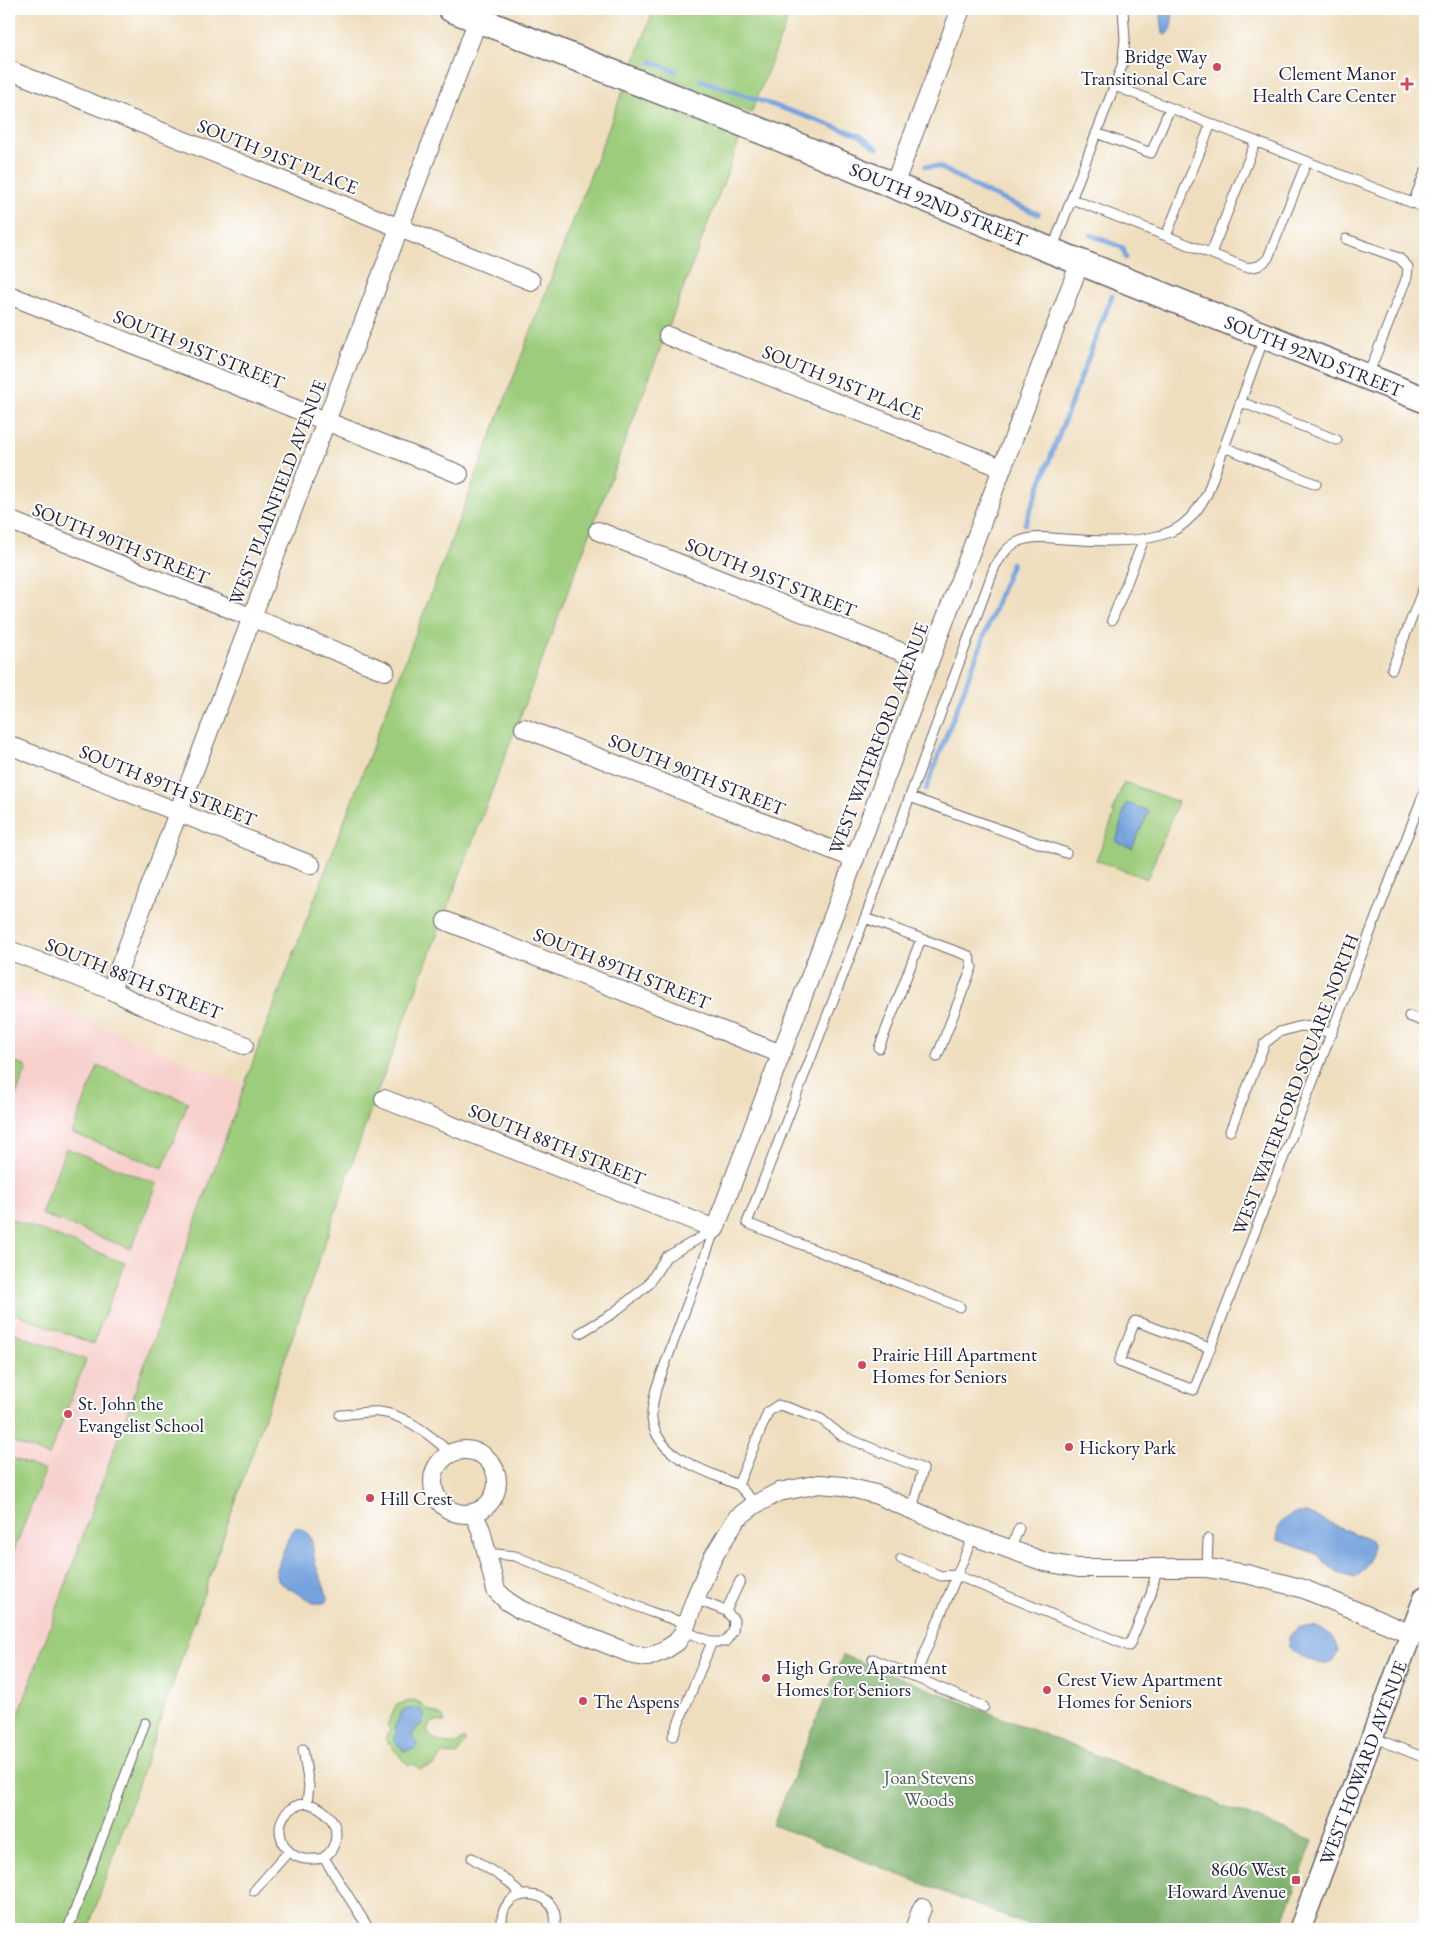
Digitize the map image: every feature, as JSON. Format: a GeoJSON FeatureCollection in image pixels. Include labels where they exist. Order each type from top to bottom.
{"type":"FeatureCollection","features":[{"type":"Feature","properties":{"kind":"main road","name":"SOUTH 92ND STREET"},"geometry":{"type":"LineString","coordinates":[[451,9],[480,14],[568,54],[1425,400]]}},
{"type":"Feature","properties":{"kind":"street"},"geometry":{"type":"LineString","coordinates":[[894,185],[961,9]]}},
{"type":"Feature","properties":{"kind":"street","name":"WEST PLAINFIELD AVENUE"},"geometry":{"type":"LineString","coordinates":[[111,990],[480,14]]}},
{"type":"Feature","properties":{"kind":"street","name":"SOUTH 91ST PLACE"},"geometry":{"type":"LineString","coordinates":[[9,70],[531,281]]}},
{"type":"Feature","properties":{"kind":"street","name":"WEST WATERFORD AVENUE"},"geometry":{"type":"LineString","coordinates":[[715,1230],[1080,262]]}},
{"type":"Feature","properties":{"kind":"street","name":"SOUTH 91ST STREET"},"geometry":{"type":"LineString","coordinates":[[9,295],[459,474]]}},
{"type":"Feature","properties":{"kind":"street","name":"SOUTH 91ST PLACE"},"geometry":{"type":"LineString","coordinates":[[668,336],[1002,468]]}},
{"type":"Feature","properties":{"kind":"street","name":"SOUTH 90TH STREET"},"geometry":{"type":"LineString","coordinates":[[9,520],[385,671]]}},
{"type":"Feature","properties":{"kind":"street","name":"SOUTH 91ST STREET"},"geometry":{"type":"LineString","coordinates":[[598,531],[929,663]]}},
{"type":"Feature","properties":{"kind":"street","name":"SOUTH 90TH STREET"},"geometry":{"type":"LineString","coordinates":[[524,728],[855,859]]}},
{"type":"Feature","properties":{"kind":"street","name":"SOUTH 89TH STREET"},"geometry":{"type":"LineString","coordinates":[[9,745],[311,865]]}},
{"type":"Feature","properties":{"kind":"street","name":"SOUTH 89TH STREET"},"geometry":{"type":"LineString","coordinates":[[446,921],[781,1054]]}},
{"type":"Feature","properties":{"kind":"street","name":"SOUTH 88TH STREET"},"geometry":{"type":"LineString","coordinates":[[9,950],[111,990],[145,1007],[244,1045]]}},
{"type":"Feature","properties":{"kind":"street","name":"SOUTH 88TH STREET"},"geometry":{"type":"LineString","coordinates":[[384,1099],[715,1230]]}},
{"type":"Feature","properties":{"kind":"street"},"geometry":{"type":"LineString","coordinates":[[470,1451],[487,1459],[493,1467],[496,1476],[496,1486],[489,1503],[482,1509],[473,1513],[462,1514],[452,1512],[437,1498],[434,1483],[436,1468],[450,1454],[470,1451]]}},
{"type":"Feature","properties":{"kind":"street"},"geometry":{"type":"LineString","coordinates":[[473,1513],[481,1530],[496,1590],[507,1601],[521,1610],[634,1655],[648,1657],[663,1651],[677,1642],[685,1627],[713,1557],[737,1518],[756,1504],[779,1492],[819,1484],[843,1486],[875,1494],[973,1536],[1045,1562],[1078,1568],[1207,1568],[1247,1574],[1304,1589],[1411,1634]]}},
{"type":"Feature","properties":{"kind":"street","name":"WEST HOWARD AVENUE"},"geometry":{"type":"LineString","coordinates":[[1300,1929],[1425,1597]]}},
{"type":"Feature","properties":{"kind":"street"},"geometry":{"type":"LineString","coordinates":[[914,1929],[922,1908]]}},
{"type":"Feature","properties":{"kind":"lane"},"geometry":{"type":"LineString","coordinates":[[1052,250],[1122,66],[1126,39],[1123,9]]}},
{"type":"Feature","properties":{"kind":"lane"},"geometry":{"type":"LineString","coordinates":[[1115,86],[1425,208]]}},
{"type":"Feature","properties":{"kind":"lane"},"geometry":{"type":"LineString","coordinates":[[1096,133],[1151,153],[1170,108]]}},
{"type":"Feature","properties":{"kind":"lane"},"geometry":{"type":"LineString","coordinates":[[1166,236],[1211,124]]}},
{"type":"Feature","properties":{"kind":"lane"},"geometry":{"type":"LineString","coordinates":[[1211,254],[1256,141]]}},
{"type":"Feature","properties":{"kind":"lane"},"geometry":{"type":"LineString","coordinates":[[1072,199],[1245,267],[1254,268],[1262,265],[1268,258],[1307,161]]}},
{"type":"Feature","properties":{"kind":"lane"},"geometry":{"type":"LineString","coordinates":[[1413,203],[1425,172]]}},
{"type":"Feature","properties":{"kind":"lane"},"geometry":{"type":"LineString","coordinates":[[1346,239],[1399,258],[1408,267],[1407,277],[1367,377]]}},
{"type":"Feature","properties":{"kind":"lane"},"geometry":{"type":"LineString","coordinates":[[960,1307],[747,1223],[865,918],[995,566],[1006,549],[1020,541],[1037,537],[1090,541],[1144,539],[1168,533],[1190,519],[1200,507],[1207,494],[1265,336]]}},
{"type":"Feature","properties":{"kind":"lane"},"geometry":{"type":"LineString","coordinates":[[1240,402],[1337,440]]}},
{"type":"Feature","properties":{"kind":"lane"},"geometry":{"type":"LineString","coordinates":[[1224,447],[1316,484]]}},
{"type":"Feature","properties":{"kind":"lane"},"geometry":{"type":"LineString","coordinates":[[1112,620],[1144,539]]}},
{"type":"Feature","properties":{"kind":"lane"},"geometry":{"type":"LineString","coordinates":[[1392,669],[1425,584]]}},
{"type":"Feature","properties":{"kind":"lane","name":"WEST WATERFORD SQUARE NORTH"},"geometry":{"type":"LineString","coordinates":[[1210,1348],[1135,1321],[1120,1362],[1194,1390],[1425,790]]}},
{"type":"Feature","properties":{"kind":"lane"},"geometry":{"type":"LineString","coordinates":[[910,797],[1066,853]]}},
{"type":"Feature","properties":{"kind":"lane"},"geometry":{"type":"LineString","coordinates":[[865,918],[969,956],[972,967],[936,1057]]}},
{"type":"Feature","properties":{"kind":"lane"},"geometry":{"type":"LineString","coordinates":[[879,1048],[921,939]]}},
{"type":"Feature","properties":{"kind":"lane"},"geometry":{"type":"LineString","coordinates":[[1409,1016],[1425,1022]]}},
{"type":"Feature","properties":{"kind":"lane"},"geometry":{"type":"LineString","coordinates":[[1230,1131],[1265,1043],[1279,1032],[1301,1026],[1332,1034]]}},
{"type":"Feature","properties":{"kind":"lane"},"geometry":{"type":"LineString","coordinates":[[580,1333],[612,1314],[648,1285],[666,1257],[715,1230]]}},
{"type":"Feature","properties":{"kind":"lane"},"geometry":{"type":"LineString","coordinates":[[715,1230],[656,1389],[652,1406],[652,1418],[654,1430],[660,1440],[672,1452],[685,1461],[738,1484],[756,1504]]}},
{"type":"Feature","properties":{"kind":"lane"},"geometry":{"type":"LineString","coordinates":[[738,1484],[768,1412],[778,1406],[786,1407],[821,1419],[842,1436],[923,1469],[912,1510]]}},
{"type":"Feature","properties":{"kind":"lane"},"geometry":{"type":"LineString","coordinates":[[340,1415],[380,1412],[410,1423],[435,1439],[450,1454]]}},
{"type":"Feature","properties":{"kind":"lane"},"geometry":{"type":"LineString","coordinates":[[1010,1550],[1019,1528]]}},
{"type":"Feature","properties":{"kind":"lane"},"geometry":{"type":"LineString","coordinates":[[916,1676],[973,1536]]}},
{"type":"Feature","properties":{"kind":"lane"},"geometry":{"type":"LineString","coordinates":[[1207,1568],[1208,1539]]}},
{"type":"Feature","properties":{"kind":"lane"},"geometry":{"type":"LineString","coordinates":[[487,1553],[515,1556],[651,1612],[685,1627],[712,1642],[724,1642],[733,1631],[734,1620],[726,1611],[695,1599]]}},
{"type":"Feature","properties":{"kind":"lane"},"geometry":{"type":"LineString","coordinates":[[902,1559],[941,1576],[956,1576],[1129,1646],[1151,1594],[1158,1568]]}},
{"type":"Feature","properties":{"kind":"lane"},"geometry":{"type":"LineString","coordinates":[[726,1611],[740,1581]]}},
{"type":"Feature","properties":{"kind":"lane"},"geometry":{"type":"LineString","coordinates":[[673,1736],[712,1642]]}},
{"type":"Feature","properties":{"kind":"lane"},"geometry":{"type":"LineString","coordinates":[[872,1659],[984,1706]]}},
{"type":"Feature","properties":{"kind":"lane"},"geometry":{"type":"LineString","coordinates":[[68,1929],[145,1723]]}},
{"type":"Feature","properties":{"kind":"lane"},"geometry":{"type":"LineString","coordinates":[[1372,1737],[1425,1758]]}},
{"type":"Feature","properties":{"kind":"lane"},"geometry":{"type":"LineString","coordinates":[[303,1749],[309,1786],[307,1803]]}},
{"type":"Feature","properties":{"kind":"lane"},"geometry":{"type":"LineString","coordinates":[[307,1803],[317,1806],[325,1811],[333,1820],[336,1828],[336,1838],[333,1849],[324,1858],[310,1860],[300,1858],[289,1851],[281,1841],[280,1831],[283,1818],[296,1804],[307,1803]]}},
{"type":"Feature","properties":{"kind":"lane"},"geometry":{"type":"LineString","coordinates":[[254,1890],[289,1851]]}},
{"type":"Feature","properties":{"kind":"lane"},"geometry":{"type":"LineString","coordinates":[[324,1858],[369,1929]]}},
{"type":"Feature","properties":{"kind":"lane"},"geometry":{"type":"LineString","coordinates":[[472,1858],[509,1882],[521,1895]]}},
{"type":"Feature","properties":{"kind":"lane"},"geometry":{"type":"LineString","coordinates":[[504,1929],[502,1922],[503,1914],[513,1900],[521,1895],[529,1894],[546,1900],[552,1907],[555,1915],[554,1929]]}},
{"type":"Feature","properties":{"kind":"shaded area","name":"St. John the Evangelist School"},"geometry":{"type":"Polygon","coordinates":[[[9,988],[245,1086],[9,1742],[9,988]]]}},
{"type":"Feature","properties":{"kind":"green space"},"geometry":{"type":"Polygon","coordinates":[[[654,9],[792,9],[751,113],[633,65],[654,9]]]}},
{"type":"Feature","properties":{"kind":"green space"},"geometry":{"type":"Polygon","coordinates":[[[623,90],[740,139],[372,1106],[88,1929],[9,1929],[9,1742],[260,1042],[623,90]]]}},
{"type":"Feature","properties":{"kind":"green space"},"geometry":{"type":"Polygon","coordinates":[[[1124,782],[1178,802],[1147,879],[1096,860],[1115,813],[1112,812],[1124,782]]]}},
{"type":"Feature","properties":{"kind":"green space"},"geometry":{"type":"Polygon","coordinates":[[[9,1060],[27,1067],[10,1111],[9,1110],[9,1060]]]}},
{"type":"Feature","properties":{"kind":"green space"},"geometry":{"type":"Polygon","coordinates":[[[98,1066],[188,1102],[163,1168],[72,1133],[98,1066]]]}},
{"type":"Feature","properties":{"kind":"green space"},"geometry":{"type":"Polygon","coordinates":[[[66,1148],[157,1184],[131,1249],[41,1214],[66,1148]]]}},
{"type":"Feature","properties":{"kind":"green space"},"geometry":{"type":"Polygon","coordinates":[[[9,1218],[125,1263],[93,1344],[9,1311],[9,1218]]]}},
{"type":"Feature","properties":{"kind":"green space"},"geometry":{"type":"Polygon","coordinates":[[[9,1331],[86,1360],[49,1456],[9,1441],[9,1331]]]}},
{"type":"Feature","properties":{"kind":"green space"},"geometry":{"type":"Polygon","coordinates":[[[9,1457],[45,1471],[9,1563],[9,1457]]]}},
{"type":"Feature","properties":{"kind":"green space","name":"Joan Stevens Woods"},"geometry":{"type":"Polygon","coordinates":[[[843,1655],[1313,1841],[1280,1929],[1037,1929],[773,1825],[843,1655]]]}},
{"type":"Feature","properties":{"kind":"green space"},"geometry":{"type":"Polygon","coordinates":[[[414,1700],[443,1717],[445,1723],[437,1721],[430,1723],[427,1732],[433,1738],[450,1744],[459,1743],[461,1739],[465,1739],[457,1755],[443,1754],[435,1765],[420,1769],[414,1764],[408,1765],[385,1739],[390,1729],[387,1726],[396,1705],[414,1700]]]}},
{"type":"Feature","properties":{"kind":"water"},"geometry":{"type":"Polygon","coordinates":[[[1160,9],[1173,9],[1171,30],[1167,35],[1163,34],[1160,9]]]}},
{"type":"Feature","properties":{"kind":"water"},"geometry":{"type":"Polygon","coordinates":[[[1126,803],[1149,811],[1132,848],[1116,842],[1126,803]]]}},
{"type":"Feature","properties":{"kind":"water"},"geometry":{"type":"Polygon","coordinates":[[[1295,1513],[1307,1513],[1369,1540],[1373,1546],[1369,1560],[1362,1572],[1354,1578],[1339,1573],[1325,1563],[1317,1554],[1278,1540],[1277,1535],[1280,1523],[1286,1517],[1295,1513]]]}},
{"type":"Feature","properties":{"kind":"water"},"geometry":{"type":"Polygon","coordinates":[[[296,1527],[307,1533],[312,1541],[316,1567],[328,1600],[324,1603],[313,1603],[279,1582],[276,1573],[280,1560],[289,1536],[296,1527]]]}},
{"type":"Feature","properties":{"kind":"water"},"geometry":{"type":"Polygon","coordinates":[[[1299,1627],[1324,1630],[1329,1634],[1336,1644],[1338,1652],[1332,1663],[1315,1662],[1288,1646],[1290,1635],[1299,1627]]]}},
{"type":"Feature","properties":{"kind":"water"},"geometry":{"type":"Polygon","coordinates":[[[418,1707],[425,1715],[421,1725],[418,1726],[412,1736],[418,1745],[415,1749],[404,1751],[393,1739],[397,1731],[394,1728],[402,1711],[418,1707]]]}},
{"type":"Feature","properties":{"kind":"waterway"},"geometry":{"type":"LineString","coordinates":[[652,62],[676,71]]}},
{"type":"Feature","properties":{"kind":"waterway"},"geometry":{"type":"LineString","coordinates":[[701,80],[859,135],[877,148]]}},
{"type":"Feature","properties":{"kind":"waterway"},"geometry":{"type":"LineString","coordinates":[[926,166],[940,167],[983,191],[1038,214]]}},
{"type":"Feature","properties":{"kind":"waterway"},"geometry":{"type":"LineString","coordinates":[[1091,235],[1123,248],[1126,258]]}},
{"type":"Feature","properties":{"kind":"waterway"},"geometry":{"type":"LineString","coordinates":[[1025,524],[1112,296]]}},
{"type":"Feature","properties":{"kind":"waterway"},"geometry":{"type":"LineString","coordinates":[[926,789],[1012,563]]}},
{"type":"Feature","properties":{"kind":"place","name":"Bridge Way Transitional Care"},"geometry":{"type":"Point","coordinates":[1217,67]}},
{"type":"Feature","properties":{"kind":"place","name":"Clement Manor Health Care Center"},"geometry":{"type":"Point","coordinates":[1407,84]}},
{"type":"Feature","properties":{"kind":"place","name":"Prairie Hill Apartment Homes for Seniors"},"geometry":{"type":"Point","coordinates":[862,1365]}},
{"type":"Feature","properties":{"kind":"place","name":"St. John the Evangelist School"},"geometry":{"type":"Point","coordinates":[68,1414]}},
{"type":"Feature","properties":{"kind":"place","name":"Hickory Park"},"geometry":{"type":"Point","coordinates":[1069,1447]}},
{"type":"Feature","properties":{"kind":"place","name":"Hill Crest"},"geometry":{"type":"Point","coordinates":[370,1498]}},
{"type":"Feature","properties":{"kind":"place","name":"High Grove Apartment Homes for Seniors"},"geometry":{"type":"Point","coordinates":[766,1678]}},
{"type":"Feature","properties":{"kind":"place","name":"Crest View Apartment Homes for Seniors"},"geometry":{"type":"Point","coordinates":[1047,1690]}},
{"type":"Feature","properties":{"kind":"place","name":"The Aspens"},"geometry":{"type":"Point","coordinates":[583,1701]}},
{"type":"Feature","properties":{"kind":"place","name":"8606 West Howard Avenue"},"geometry":{"type":"Point","coordinates":[1296,1880]}}]}
